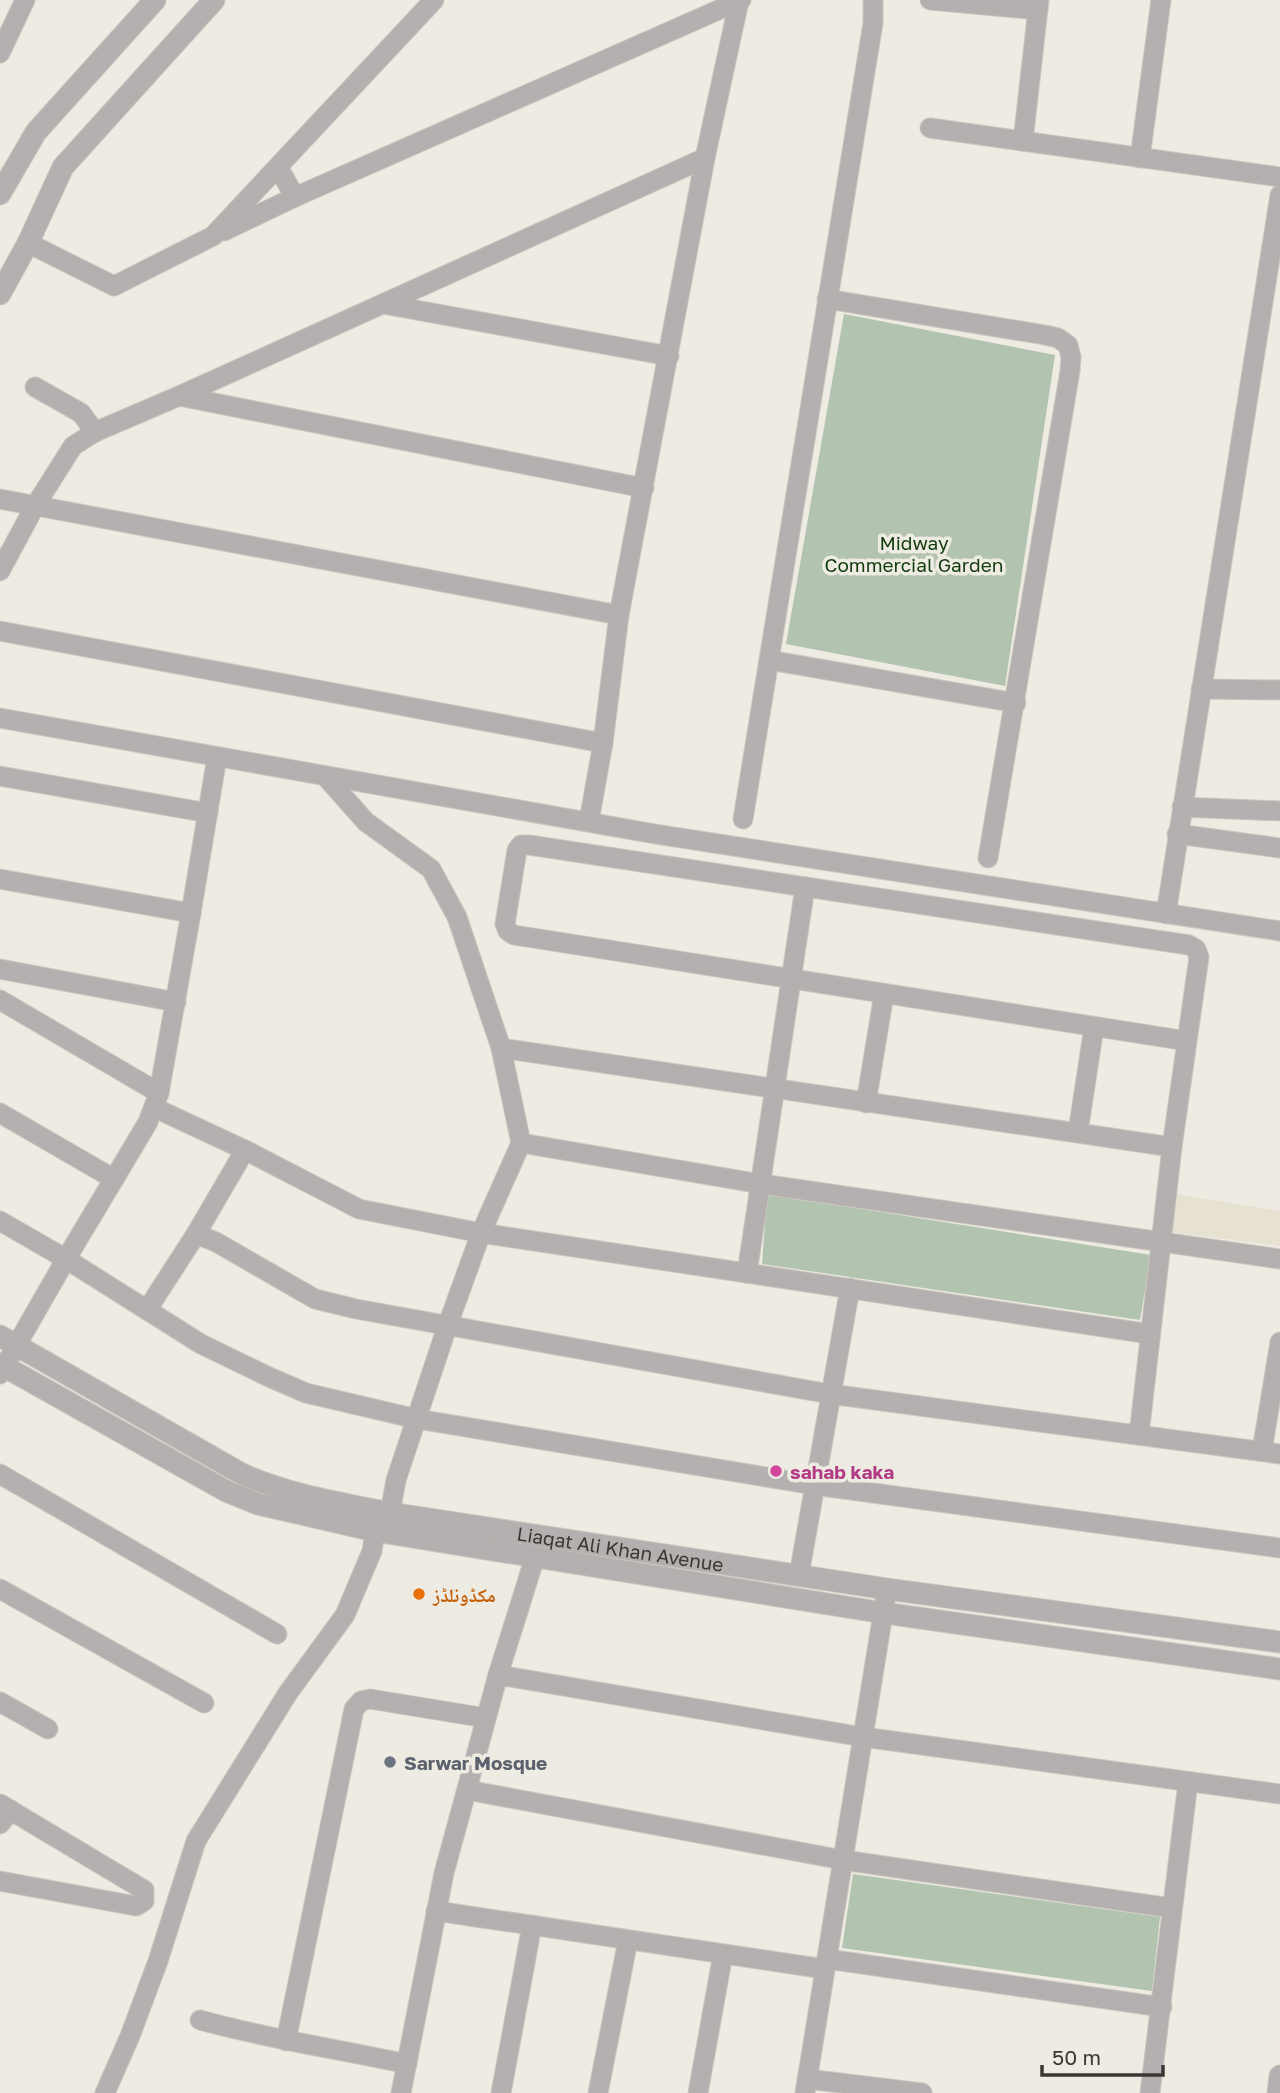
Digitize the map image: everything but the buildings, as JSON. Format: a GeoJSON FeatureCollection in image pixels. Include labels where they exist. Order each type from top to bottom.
{"type":"FeatureCollection","features":[{"type":"Feature","properties":{"kind":"street"},"geometry":{"type":"LineString","coordinates":[[0,53],[25,0]]}},
{"type":"Feature","properties":{"kind":"street"},"geometry":{"type":"LineString","coordinates":[[0,294],[28,243],[63,167],[214,0]]}},
{"type":"Feature","properties":{"kind":"street"},"geometry":{"type":"LineString","coordinates":[[213,236],[434,0]]}},
{"type":"Feature","properties":{"kind":"street"},"geometry":{"type":"LineString","coordinates":[[743,819],[873,23],[873,0]]}},
{"type":"Feature","properties":{"kind":"street"},"geometry":{"type":"LineString","coordinates":[[930,0],[1038,5],[1023,141]]}},
{"type":"Feature","properties":{"kind":"street"},"geometry":{"type":"LineString","coordinates":[[1140,158],[1161,0]]}},
{"type":"Feature","properties":{"kind":"street"},"geometry":{"type":"LineString","coordinates":[[0,194],[36,132],[151,1]]}},
{"type":"Feature","properties":{"kind":"street"},"geometry":{"type":"LineString","coordinates":[[28,243],[114,286],[295,197],[740,1]]}},
{"type":"Feature","properties":{"kind":"street"},"geometry":{"type":"LineString","coordinates":[[589,821],[603,743],[620,615],[705,158],[740,1]]}},
{"type":"Feature","properties":{"kind":"street"},"geometry":{"type":"LineString","coordinates":[[930,128],[1280,177]]}},
{"type":"Feature","properties":{"kind":"street"},"geometry":{"type":"LineString","coordinates":[[0,571],[35,506],[73,446],[95,432],[705,158]]}},
{"type":"Feature","properties":{"kind":"street"},"geometry":{"type":"LineString","coordinates":[[278,167],[295,197]]}},
{"type":"Feature","properties":{"kind":"street"},"geometry":{"type":"LineString","coordinates":[[1166,914],[1280,195]]}},
{"type":"Feature","properties":{"kind":"street"},"geometry":{"type":"LineString","coordinates":[[827,299],[1045,335],[1058,338],[1068,345],[1070,371],[988,858]]}},
{"type":"Feature","properties":{"kind":"street"},"geometry":{"type":"LineString","coordinates":[[383,304],[669,356]]}},
{"type":"Feature","properties":{"kind":"street"},"geometry":{"type":"LineString","coordinates":[[36,387],[81,413],[95,432]]}},
{"type":"Feature","properties":{"kind":"street"},"geometry":{"type":"LineString","coordinates":[[179,396],[644,488]]}},
{"type":"Feature","properties":{"kind":"street"},"geometry":{"type":"LineString","coordinates":[[0,499],[620,615]]}},
{"type":"Feature","properties":{"kind":"street"},"geometry":{"type":"LineString","coordinates":[[0,631],[603,743]]}},
{"type":"Feature","properties":{"kind":"street"},"geometry":{"type":"LineString","coordinates":[[769,660],[1016,703]]}},
{"type":"Feature","properties":{"kind":"street"},"geometry":{"type":"LineString","coordinates":[[1201,689],[1280,690]]}},
{"type":"Feature","properties":{"kind":"street"},"geometry":{"type":"LineString","coordinates":[[0,718],[654,834],[1280,931]]}},
{"type":"Feature","properties":{"kind":"street"},"geometry":{"type":"LineString","coordinates":[[1,1368],[8,1341],[66,1259],[157,1101],[217,757]]}},
{"type":"Feature","properties":{"kind":"street"},"geometry":{"type":"LineString","coordinates":[[0,776],[208,813]]}},
{"type":"Feature","properties":{"kind":"street"},"geometry":{"type":"LineString","coordinates":[[325,776],[366,822],[431,869],[457,917],[501,1048],[521,1143],[481,1233],[447,1327],[396,1480],[390,1513]]}},
{"type":"Feature","properties":{"kind":"street"},"geometry":{"type":"LineString","coordinates":[[1182,807],[1280,811]]}},
{"type":"Feature","properties":{"kind":"street"},"geometry":{"type":"LineString","coordinates":[[1177,834],[1280,848]]}},
{"type":"Feature","properties":{"kind":"street"},"geometry":{"type":"LineString","coordinates":[[1139,1435],[1172,1147],[1199,957],[1196,949],[1189,945],[521,845],[517,850],[505,924],[508,931],[514,935],[1187,1041]]}},
{"type":"Feature","properties":{"kind":"street"},"geometry":{"type":"LineString","coordinates":[[0,879],[191,913]]}},
{"type":"Feature","properties":{"kind":"street"},"geometry":{"type":"LineString","coordinates":[[747,1273],[805,887]]}},
{"type":"Feature","properties":{"kind":"street"},"geometry":{"type":"LineString","coordinates":[[0,969],[176,1002]]}},
{"type":"Feature","properties":{"kind":"street"},"geometry":{"type":"LineString","coordinates":[[866,1103],[884,994]]}},
{"type":"Feature","properties":{"kind":"street"},"geometry":{"type":"LineString","coordinates":[[0,1000],[157,1101],[359,1209],[481,1233],[1150,1334]]}},
{"type":"Feature","properties":{"kind":"street"},"geometry":{"type":"LineString","coordinates":[[1078,1132],[1094,1027]]}},
{"type":"Feature","properties":{"kind":"street"},"geometry":{"type":"LineString","coordinates":[[501,1048],[1172,1147]]}},
{"type":"Feature","properties":{"kind":"street"},"geometry":{"type":"LineString","coordinates":[[0,1113],[114,1179]]}},
{"type":"Feature","properties":{"kind":"street"},"geometry":{"type":"LineString","coordinates":[[521,1143],[761,1184],[1280,1259]]}},
{"type":"Feature","properties":{"kind":"street"},"geometry":{"type":"LineString","coordinates":[[147,1310],[245,1150]]}},
{"type":"Feature","properties":{"kind":"street"},"geometry":{"type":"LineString","coordinates":[[0,1221],[201,1344],[306,1392],[416,1419],[814,1485],[1280,1548]]}},
{"type":"Feature","properties":{"kind":"street"},"geometry":{"type":"LineString","coordinates":[[196,1234],[216,1242],[315,1299],[447,1327],[830,1394],[1271,1453],[1280,1342]]}},
{"type":"Feature","properties":{"kind":"street"},"geometry":{"type":"LineString","coordinates":[[799,1575],[850,1288]]}},
{"type":"Feature","properties":{"kind":"street","name":"Liaqat Ali Khan Avenue"},"geometry":{"type":"LineString","coordinates":[[8,1341],[242,1474],[283,1489],[390,1513],[887,1588],[1280,1642]]}},
{"type":"Feature","properties":{"kind":"street","name":"Liaqat Ali Khan Avenue"},"geometry":{"type":"LineString","coordinates":[[1,1368],[226,1491],[276,1509],[375,1531],[884,1613],[1280,1669]]}},
{"type":"Feature","properties":{"kind":"street"},"geometry":{"type":"LineString","coordinates":[[0,1474],[277,1634]]}},
{"type":"Feature","properties":{"kind":"street"},"geometry":{"type":"LineString","coordinates":[[105,2093],[158,1961],[196,1841],[288,1693],[345,1615],[372,1551],[375,1531]]}},
{"type":"Feature","properties":{"kind":"street"},"geometry":{"type":"LineString","coordinates":[[600,1567],[603,1545]]}},
{"type":"Feature","properties":{"kind":"street"},"geometry":{"type":"LineString","coordinates":[[401,2093],[444,1873],[498,1675],[535,1557]]}},
{"type":"Feature","properties":{"kind":"street"},"geometry":{"type":"LineString","coordinates":[[887,1588],[806,2086],[922,2093]]}},
{"type":"Feature","properties":{"kind":"street"},"geometry":{"type":"LineString","coordinates":[[0,1589],[204,1703]]}},
{"type":"Feature","properties":{"kind":"street"},"geometry":{"type":"LineString","coordinates":[[498,1675],[863,1737],[1280,1794]]}},
{"type":"Feature","properties":{"kind":"street"},"geometry":{"type":"LineString","coordinates":[[286,2041],[354,1709],[361,1701],[370,1699],[486,1718]]}},
{"type":"Feature","properties":{"kind":"street"},"geometry":{"type":"LineString","coordinates":[[0,1702],[48,1729]]}},
{"type":"Feature","properties":{"kind":"street"},"geometry":{"type":"LineString","coordinates":[[1150,2093],[1188,1782]]}},
{"type":"Feature","properties":{"kind":"street"},"geometry":{"type":"LineString","coordinates":[[467,1790],[843,1860],[1171,1908]]}},
{"type":"Feature","properties":{"kind":"street"},"geometry":{"type":"LineString","coordinates":[[0,1881],[136,1906],[144,1901],[144,1890],[4,1812]]}},
{"type":"Feature","properties":{"kind":"street"},"geometry":{"type":"LineString","coordinates":[[436,1911],[723,1954],[826,1964],[1162,2007]]}},
{"type":"Feature","properties":{"kind":"street"},"geometry":{"type":"LineString","coordinates":[[501,2093],[532,1926]]}},
{"type":"Feature","properties":{"kind":"street"},"geometry":{"type":"LineString","coordinates":[[598,2093],[628,1940]]}},
{"type":"Feature","properties":{"kind":"street"},"geometry":{"type":"LineString","coordinates":[[698,2093],[723,1954]]}},
{"type":"Feature","properties":{"kind":"street"},"geometry":{"type":"LineString","coordinates":[[200,2020],[266,2038],[407,2064]]}},
{"type":"Feature","properties":{"kind":"street"},"geometry":{"type":"LineString","coordinates":[[1278,2093],[1280,2076]]}},
{"type":"Feature","properties":{"kind":"shaded area"},"geometry":{"type":"Polygon","coordinates":[[[1176,1194],[1280,1211],[1280,1246],[1171,1232],[1176,1194]]]}},
{"type":"Feature","properties":{"kind":"green space","name":"Midway Commercial Garden"},"geometry":{"type":"Polygon","coordinates":[[[844,314],[1055,355],[1005,686],[786,644],[844,314]]]}},
{"type":"Feature","properties":{"kind":"green space"},"geometry":{"type":"Polygon","coordinates":[[[767,1194],[1151,1255],[1140,1320],[762,1264],[767,1194]]]}},
{"type":"Feature","properties":{"kind":"green space"},"geometry":{"type":"Polygon","coordinates":[[[853,1874],[1160,1917],[1152,1991],[842,1948],[853,1874]]]}},
{"type":"Feature","properties":{"kind":"place","name":"sahab kaka"},"geometry":{"type":"Point","coordinates":[776,1471]}},
{"type":"Feature","properties":{"kind":"place","name":"مکڈونلڈز"},"geometry":{"type":"Point","coordinates":[419,1594]}},
{"type":"Feature","properties":{"kind":"place","name":"Sarwar Mosque"},"geometry":{"type":"Point","coordinates":[390,1762]}}]}
